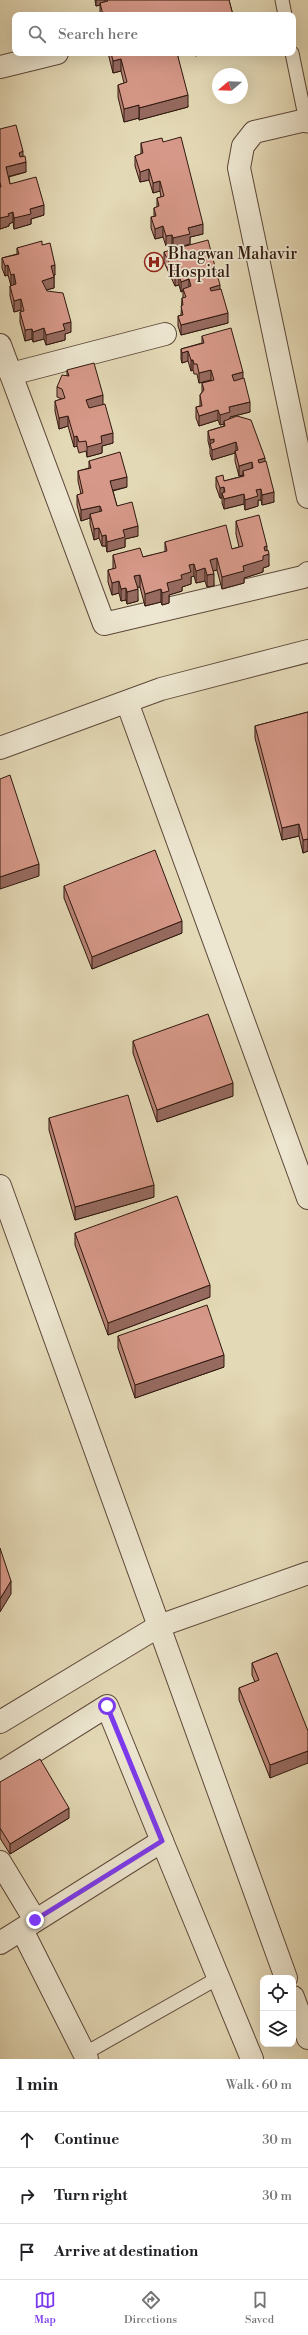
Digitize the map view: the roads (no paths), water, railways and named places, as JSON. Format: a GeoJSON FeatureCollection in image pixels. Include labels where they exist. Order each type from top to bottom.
{"type":"FeatureCollection","features":[{"type":"Feature","properties":{"kind":"street"},"geometry":{"type":"LineString","coordinates":[[0,67],[45,56]]}},
{"type":"Feature","properties":{"kind":"street"},"geometry":{"type":"LineString","coordinates":[[307,125],[254,132],[244,146],[239,168],[308,497]]}},
{"type":"Feature","properties":{"kind":"street"},"geometry":{"type":"LineString","coordinates":[[11,374],[165,334]]}},
{"type":"Feature","properties":{"kind":"street"},"geometry":{"type":"LineString","coordinates":[[0,345],[104,624],[302,577],[308,572]]}},
{"type":"Feature","properties":{"kind":"street"},"geometry":{"type":"LineString","coordinates":[[0,748],[161,689],[308,651]]}},
{"type":"Feature","properties":{"kind":"street"},"geometry":{"type":"LineString","coordinates":[[127,702],[308,1198]]}},
{"type":"Feature","properties":{"kind":"street"},"geometry":{"type":"LineString","coordinates":[[0,1186],[285,1975]]}},
{"type":"Feature","properties":{"kind":"street"},"geometry":{"type":"LineString","coordinates":[[0,1722],[160,1626],[308,1573]]}},
{"type":"Feature","properties":{"kind":"street"},"geometry":{"type":"LineString","coordinates":[[0,1773],[107,1706],[252,2059]]}},
{"type":"Feature","properties":{"kind":"street"},"geometry":{"type":"LineString","coordinates":[[0,1943],[162,1841]]}},
{"type":"Feature","properties":{"kind":"street"},"geometry":{"type":"LineString","coordinates":[[0,1862],[29,1925],[85,2056]]}},
{"type":"Feature","properties":{"kind":"street"},"geometry":{"type":"LineString","coordinates":[[296,2005],[308,2038]]}},
{"type":"Feature","properties":{"kind":"lane"},"geometry":{"type":"LineString","coordinates":[[282,0],[284,12]]}},
{"type":"Feature","properties":{"kind":"lane"},"geometry":{"type":"LineString","coordinates":[[293,56],[307,125]]}},
{"type":"Feature","properties":{"kind":"lane"},"geometry":{"type":"LineString","coordinates":[[85,2056],[218,1978]]}},
{"type":"Feature","properties":{"kind":"place","name":"Bhagwan Mahavir Hospital"},"geometry":{"type":"Point","coordinates":[154,262]}}]}
